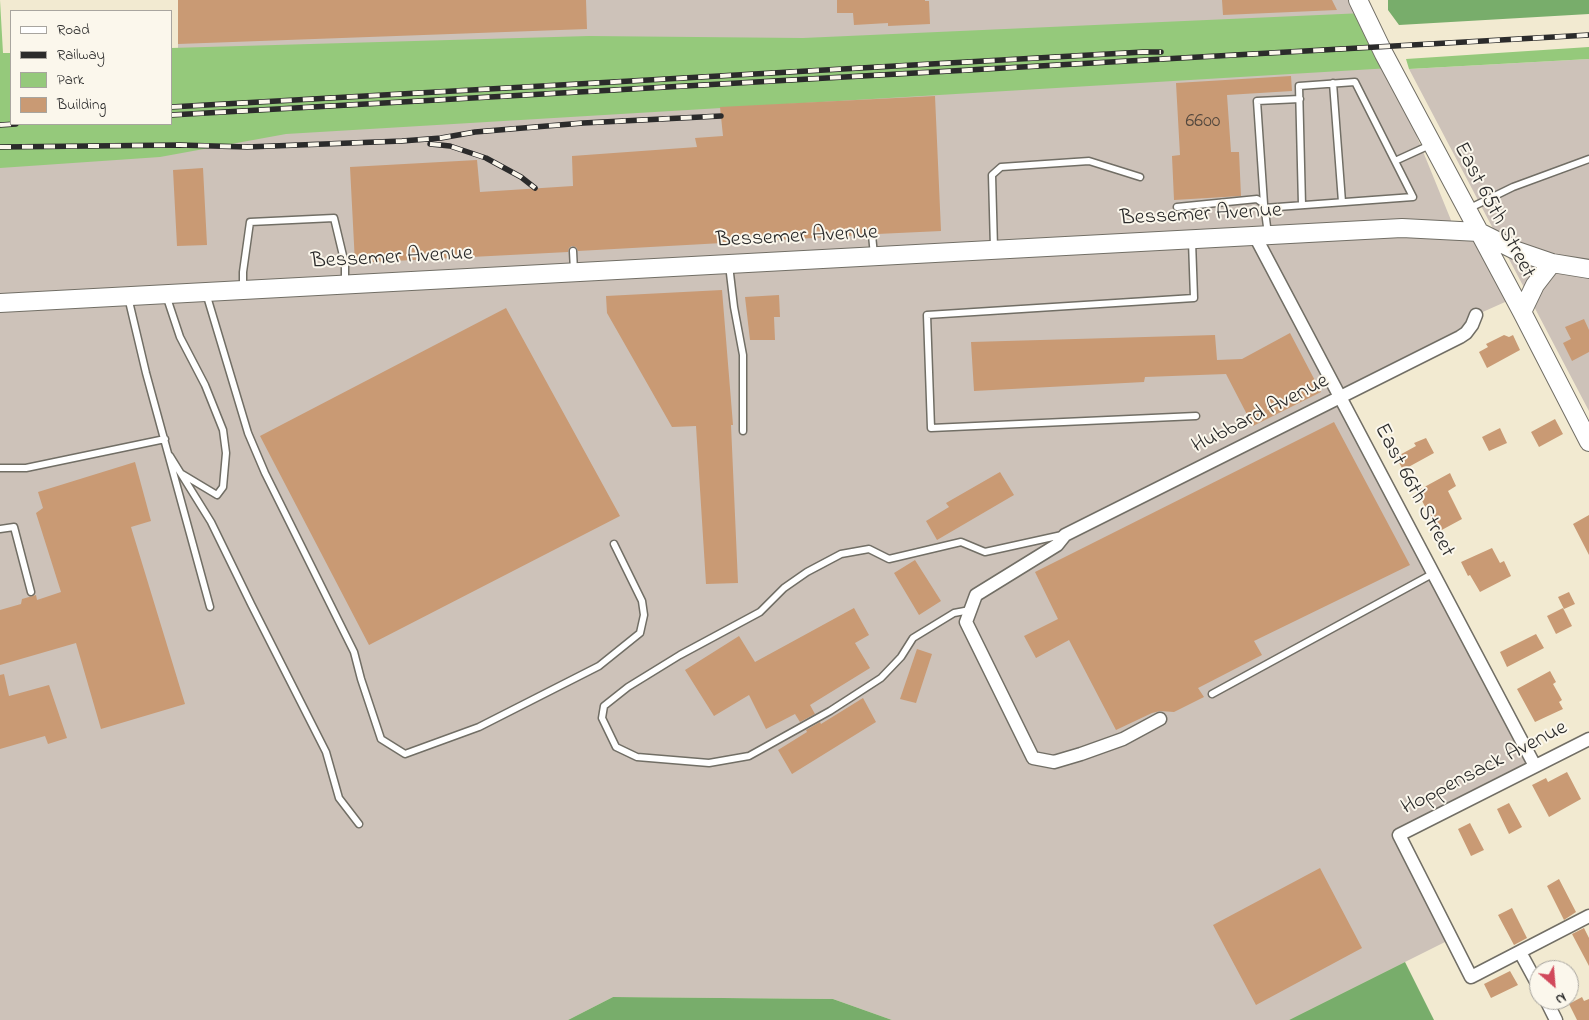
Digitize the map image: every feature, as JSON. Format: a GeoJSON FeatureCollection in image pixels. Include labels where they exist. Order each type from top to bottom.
{"type":"FeatureCollection","features":[{"type":"Feature","properties":{"kind":"street","name":"East 65th Street"},"geometry":{"type":"LineString","coordinates":[[1358,0],[1384,54],[1589,442]]}},
{"type":"Feature","properties":{"kind":"street","name":"Bessemer Avenue"},"geometry":{"type":"LineString","coordinates":[[0,303],[1402,228],[1479,232],[1517,251],[1552,263],[1589,269]]}},
{"type":"Feature","properties":{"kind":"street","name":"East 66th Street"},"geometry":{"type":"LineString","coordinates":[[1262,236],[1341,397],[1535,766]]}},
{"type":"Feature","properties":{"kind":"street"},"geometry":{"type":"LineString","coordinates":[[1522,312],[1535,285],[1552,263]]}},
{"type":"Feature","properties":{"kind":"street","name":"Hubbard Avenue"},"geometry":{"type":"LineString","coordinates":[[970,610],[976,595],[1061,540],[1466,333],[1476,315]]}},
{"type":"Feature","properties":{"kind":"street"},"geometry":{"type":"LineString","coordinates":[[970,610],[966,622],[1033,758],[1054,762],[1081,754],[1123,739],[1160,719]]}},
{"type":"Feature","properties":{"kind":"street","name":"Hoppensack Avenue"},"geometry":{"type":"LineString","coordinates":[[1520,952],[1471,977],[1399,835],[1589,739]]}},
{"type":"Feature","properties":{"kind":"street"},"geometry":{"type":"LineString","coordinates":[[1529,969],[1520,952],[1589,916]]}},
{"type":"Feature","properties":{"kind":"lane"},"geometry":{"type":"LineString","coordinates":[[1264,206],[1302,205],[1413,198],[1356,82],[1299,86],[1302,205]]}},
{"type":"Feature","properties":{"kind":"lane"},"geometry":{"type":"LineString","coordinates":[[1333,83],[1342,202]]}},
{"type":"Feature","properties":{"kind":"lane"},"geometry":{"type":"LineString","coordinates":[[1262,236],[1264,206],[1257,101],[1300,99]]}},
{"type":"Feature","properties":{"kind":"lane"},"geometry":{"type":"LineString","coordinates":[[1395,161],[1432,144]]}},
{"type":"Feature","properties":{"kind":"lane"},"geometry":{"type":"LineString","coordinates":[[1467,210],[1512,187],[1589,159]]}},
{"type":"Feature","properties":{"kind":"lane"},"geometry":{"type":"LineString","coordinates":[[994,250],[992,175],[1001,167],[1089,161],[1140,177]]}},
{"type":"Feature","properties":{"kind":"lane"},"geometry":{"type":"LineString","coordinates":[[1177,207],[1257,198],[1264,206]]}},
{"type":"Feature","properties":{"kind":"lane"},"geometry":{"type":"LineString","coordinates":[[243,290],[243,270],[250,222],[334,218],[346,266],[345,284]]}},
{"type":"Feature","properties":{"kind":"lane"},"geometry":{"type":"LineString","coordinates":[[872,235],[874,256]]}},
{"type":"Feature","properties":{"kind":"lane"},"geometry":{"type":"LineString","coordinates":[[1192,239],[1194,298],[927,315],[930,428],[1196,416]]}},
{"type":"Feature","properties":{"kind":"lane"},"geometry":{"type":"LineString","coordinates":[[573,251],[574,272]]}},
{"type":"Feature","properties":{"kind":"lane"},"geometry":{"type":"LineString","coordinates":[[729,264],[734,307],[743,356],[743,431]]}},
{"type":"Feature","properties":{"kind":"lane"},"geometry":{"type":"LineString","coordinates":[[205,292],[248,434],[265,473],[354,652],[381,739],[405,754],[479,727],[599,666],[640,633],[644,616],[642,601],[614,544]]}},
{"type":"Feature","properties":{"kind":"lane"},"geometry":{"type":"LineString","coordinates":[[165,294],[180,337],[205,385],[223,430],[226,453],[223,486],[217,495],[180,472]]}},
{"type":"Feature","properties":{"kind":"lane"},"geometry":{"type":"LineString","coordinates":[[128,296],[210,607]]}},
{"type":"Feature","properties":{"kind":"lane"},"geometry":{"type":"LineString","coordinates":[[0,468],[26,468],[165,439]]}},
{"type":"Feature","properties":{"kind":"lane"},"geometry":{"type":"LineString","coordinates":[[170,456],[211,522],[322,743],[339,798],[359,824]]}},
{"type":"Feature","properties":{"kind":"lane"},"geometry":{"type":"LineString","coordinates":[[0,529],[14,527],[31,592]]}},
{"type":"Feature","properties":{"kind":"lane"},"geometry":{"type":"LineString","coordinates":[[970,610],[954,614],[913,638],[901,657],[881,678],[830,711],[749,756],[709,763],[637,757],[616,746],[602,718],[604,706],[628,687],[680,655],[760,612],[784,588],[806,572],[841,554],[869,549],[889,559],[961,542],[985,552],[1061,540]]}},
{"type":"Feature","properties":{"kind":"lane"},"geometry":{"type":"LineString","coordinates":[[1212,694],[1434,573]]}},
{"type":"Feature","properties":{"kind":"shaded area"},"geometry":{"type":"Polygon","coordinates":[[[178,0],[1358,0],[1380,46],[1455,230],[1479,232],[1514,298],[1476,315],[1472,325],[1341,397],[1535,766],[1399,835],[1451,939],[1289,1020],[892,1020],[833,999],[613,997],[568,1020],[0,1020],[0,167],[172,125],[178,71],[178,0]]]}},
{"type":"Feature","properties":{"kind":"shaded area"},"geometry":{"type":"Polygon","coordinates":[[[1589,59],[1589,411],[1409,69],[1589,59]]]}},
{"type":"Feature","properties":{"kind":"green space"},"geometry":{"type":"Polygon","coordinates":[[[0,0],[3,53],[10,53],[10,125],[172,125],[172,48],[589,36],[803,38],[1364,13],[1391,68],[286,134],[160,157],[0,168],[0,0]]]}},
{"type":"Feature","properties":{"kind":"green space"},"geometry":{"type":"Polygon","coordinates":[[[1388,0],[1589,0],[1589,14],[1399,25],[1388,10],[1388,0]]]}},
{"type":"Feature","properties":{"kind":"green space"},"geometry":{"type":"Polygon","coordinates":[[[1589,47],[1589,59],[1409,69],[1406,59],[1589,47]]]}},
{"type":"Feature","properties":{"kind":"green space"},"geometry":{"type":"Polygon","coordinates":[[[1405,962],[1434,1020],[1289,1020],[1405,962]]]}},
{"type":"Feature","properties":{"kind":"green space"},"geometry":{"type":"Polygon","coordinates":[[[613,997],[833,999],[892,1020],[568,1020],[613,997]]]}},
{"type":"Feature","properties":{"kind":"building"},"geometry":{"type":"Polygon","coordinates":[[[178,0],[586,0],[587,29],[178,44],[178,0]]]}},
{"type":"Feature","properties":{"kind":"building"},"geometry":{"type":"Polygon","coordinates":[[[837,0],[929,1],[930,24],[888,26],[888,23],[854,25],[853,13],[837,13],[837,0]]]}},
{"type":"Feature","properties":{"kind":"building"},"geometry":{"type":"Polygon","coordinates":[[[1222,0],[1332,0],[1337,10],[1223,15],[1222,0]]]}},
{"type":"Feature","properties":{"kind":"building"},"geometry":{"type":"Polygon","coordinates":[[[1291,76],[1292,91],[1227,95],[1231,152],[1239,152],[1241,196],[1174,200],[1172,156],[1180,155],[1176,83],[1291,76]]]}},
{"type":"Feature","properties":{"kind":"building"},"geometry":{"type":"Polygon","coordinates":[[[935,96],[941,231],[877,234],[872,230],[867,235],[578,251],[576,247],[572,246],[568,252],[355,263],[350,167],[477,160],[480,192],[573,186],[572,156],[697,147],[695,138],[723,136],[720,107],[935,96]]]}},
{"type":"Feature","properties":{"kind":"building"},"geometry":{"type":"Polygon","coordinates":[[[203,168],[207,245],[177,246],[173,170],[203,168]]]}},
{"type":"Feature","properties":{"kind":"building"},"geometry":{"type":"Polygon","coordinates":[[[722,290],[733,425],[731,425],[738,583],[706,584],[696,426],[672,427],[607,313],[606,296],[722,290]]]}},
{"type":"Feature","properties":{"kind":"building"},"geometry":{"type":"Polygon","coordinates":[[[779,295],[780,317],[774,317],[775,340],[750,340],[745,297],[779,295]]]}},
{"type":"Feature","properties":{"kind":"building"},"geometry":{"type":"Polygon","coordinates":[[[506,308],[620,516],[369,645],[260,436],[506,308]]]}},
{"type":"Feature","properties":{"kind":"building"},"geometry":{"type":"Polygon","coordinates":[[[1584,319],[1589,330],[1589,352],[1572,361],[1563,343],[1571,339],[1565,327],[1584,319]]]}},
{"type":"Feature","properties":{"kind":"building"},"geometry":{"type":"Polygon","coordinates":[[[1290,333],[1321,392],[1253,426],[1226,374],[1145,377],[1144,382],[974,391],[971,342],[1215,335],[1217,360],[1242,359],[1290,333]]]}},
{"type":"Feature","properties":{"kind":"building"},"geometry":{"type":"Polygon","coordinates":[[[1504,335],[1509,337],[1513,335],[1520,350],[1487,368],[1479,352],[1488,347],[1486,344],[1504,335]]]}},
{"type":"Feature","properties":{"kind":"building"},"geometry":{"type":"Polygon","coordinates":[[[1555,419],[1563,434],[1539,447],[1531,432],[1555,419]]]}},
{"type":"Feature","properties":{"kind":"building"},"geometry":{"type":"Polygon","coordinates":[[[1334,422],[1410,565],[1254,641],[1262,655],[1198,688],[1204,697],[1174,712],[1160,711],[1152,713],[1116,730],[1069,640],[1036,658],[1024,636],[1058,619],[1035,572],[1334,422]]]}},
{"type":"Feature","properties":{"kind":"building"},"geometry":{"type":"Polygon","coordinates":[[[1500,428],[1507,443],[1489,451],[1482,437],[1500,428]]]}},
{"type":"Feature","properties":{"kind":"building"},"geometry":{"type":"Polygon","coordinates":[[[1426,438],[1434,453],[1403,470],[1396,457],[1416,446],[1414,443],[1426,438]]]}},
{"type":"Feature","properties":{"kind":"building"},"geometry":{"type":"Polygon","coordinates":[[[135,462],[151,521],[131,527],[185,704],[101,729],[76,643],[0,665],[0,610],[21,604],[22,599],[36,595],[37,600],[61,592],[36,513],[43,508],[38,492],[135,462]]]}},
{"type":"Feature","properties":{"kind":"building"},"geometry":{"type":"Polygon","coordinates":[[[1000,472],[1014,495],[937,540],[926,521],[949,507],[946,503],[1000,472]]]}},
{"type":"Feature","properties":{"kind":"building"},"geometry":{"type":"Polygon","coordinates":[[[1450,473],[1456,486],[1448,491],[1462,519],[1438,532],[1417,491],[1450,473]]]}},
{"type":"Feature","properties":{"kind":"building"},"geometry":{"type":"Polygon","coordinates":[[[1589,515],[1589,555],[1573,524],[1589,515]]]}},
{"type":"Feature","properties":{"kind":"building"},"geometry":{"type":"Polygon","coordinates":[[[1492,548],[1500,563],[1504,561],[1511,576],[1480,592],[1470,575],[1468,576],[1461,562],[1492,548]]]}},
{"type":"Feature","properties":{"kind":"building"},"geometry":{"type":"Polygon","coordinates":[[[915,560],[941,601],[919,615],[894,573],[915,560]]]}},
{"type":"Feature","properties":{"kind":"building"},"geometry":{"type":"Polygon","coordinates":[[[1569,592],[1575,604],[1564,609],[1558,597],[1569,592]]]}},
{"type":"Feature","properties":{"kind":"building"},"geometry":{"type":"Polygon","coordinates":[[[854,608],[869,635],[855,643],[870,668],[810,705],[815,714],[800,722],[795,714],[766,729],[749,695],[714,716],[685,670],[739,636],[755,662],[854,608]]]}},
{"type":"Feature","properties":{"kind":"building"},"geometry":{"type":"Polygon","coordinates":[[[1563,608],[1572,626],[1556,634],[1547,616],[1563,608]]]}},
{"type":"Feature","properties":{"kind":"building"},"geometry":{"type":"Polygon","coordinates":[[[1536,634],[1544,648],[1507,667],[1500,652],[1536,634]]]}},
{"type":"Feature","properties":{"kind":"building"},"geometry":{"type":"Polygon","coordinates":[[[917,649],[932,654],[916,703],[900,699],[917,649]]]}},
{"type":"Feature","properties":{"kind":"building"},"geometry":{"type":"Polygon","coordinates":[[[1550,671],[1556,682],[1553,684],[1562,700],[1559,702],[1563,709],[1535,722],[1517,689],[1550,671]]]}},
{"type":"Feature","properties":{"kind":"building"},"geometry":{"type":"Polygon","coordinates":[[[4,674],[9,696],[49,685],[67,738],[48,744],[45,736],[0,749],[0,675],[4,674]]]}},
{"type":"Feature","properties":{"kind":"building"},"geometry":{"type":"Polygon","coordinates":[[[863,698],[876,722],[792,774],[778,750],[807,732],[806,730],[820,722],[821,724],[863,698]]]}},
{"type":"Feature","properties":{"kind":"building"},"geometry":{"type":"Polygon","coordinates":[[[1567,772],[1581,799],[1549,817],[1532,785],[1546,778],[1548,782],[1567,772]]]}},
{"type":"Feature","properties":{"kind":"building"},"geometry":{"type":"Polygon","coordinates":[[[1509,803],[1522,827],[1509,834],[1497,809],[1509,803]]]}},
{"type":"Feature","properties":{"kind":"building"},"geometry":{"type":"Polygon","coordinates":[[[1470,823],[1484,850],[1471,856],[1458,829],[1470,823]]]}},
{"type":"Feature","properties":{"kind":"building"},"geometry":{"type":"Polygon","coordinates":[[[1320,868],[1362,948],[1256,1005],[1213,925],[1320,868]]]}},
{"type":"Feature","properties":{"kind":"building"},"geometry":{"type":"Polygon","coordinates":[[[1559,879],[1576,912],[1564,920],[1547,886],[1559,879]]]}},
{"type":"Feature","properties":{"kind":"building"},"geometry":{"type":"Polygon","coordinates":[[[1512,908],[1527,938],[1514,945],[1498,915],[1512,908]]]}},
{"type":"Feature","properties":{"kind":"building"},"geometry":{"type":"Polygon","coordinates":[[[1584,928],[1589,938],[1589,966],[1572,934],[1584,928]]]}},
{"type":"Feature","properties":{"kind":"building"},"geometry":{"type":"Polygon","coordinates":[[[1510,971],[1518,985],[1491,998],[1484,984],[1510,971]]]}},
{"type":"Feature","properties":{"kind":"building"},"geometry":{"type":"Polygon","coordinates":[[[1582,997],[1584,1001],[1589,999],[1589,1020],[1577,1020],[1572,1010],[1579,1010],[1579,999],[1582,997]]]}},
{"type":"Feature","properties":{"kind":"railway"},"geometry":{"type":"LineString","coordinates":[[172,115],[1589,35]]}},
{"type":"Feature","properties":{"kind":"railway"},"geometry":{"type":"LineString","coordinates":[[172,107],[1161,52]]}},
{"type":"Feature","properties":{"kind":"railway"},"geometry":{"type":"LineString","coordinates":[[0,147],[180,145],[247,147],[402,141],[441,138],[475,132],[583,123],[721,116]]}},
{"type":"Feature","properties":{"kind":"railway"},"geometry":{"type":"LineString","coordinates":[[0,125],[10,124]]}},
{"type":"Feature","properties":{"kind":"railway"},"geometry":{"type":"LineString","coordinates":[[430,144],[450,146],[486,158],[521,177],[535,188]]}}]}
